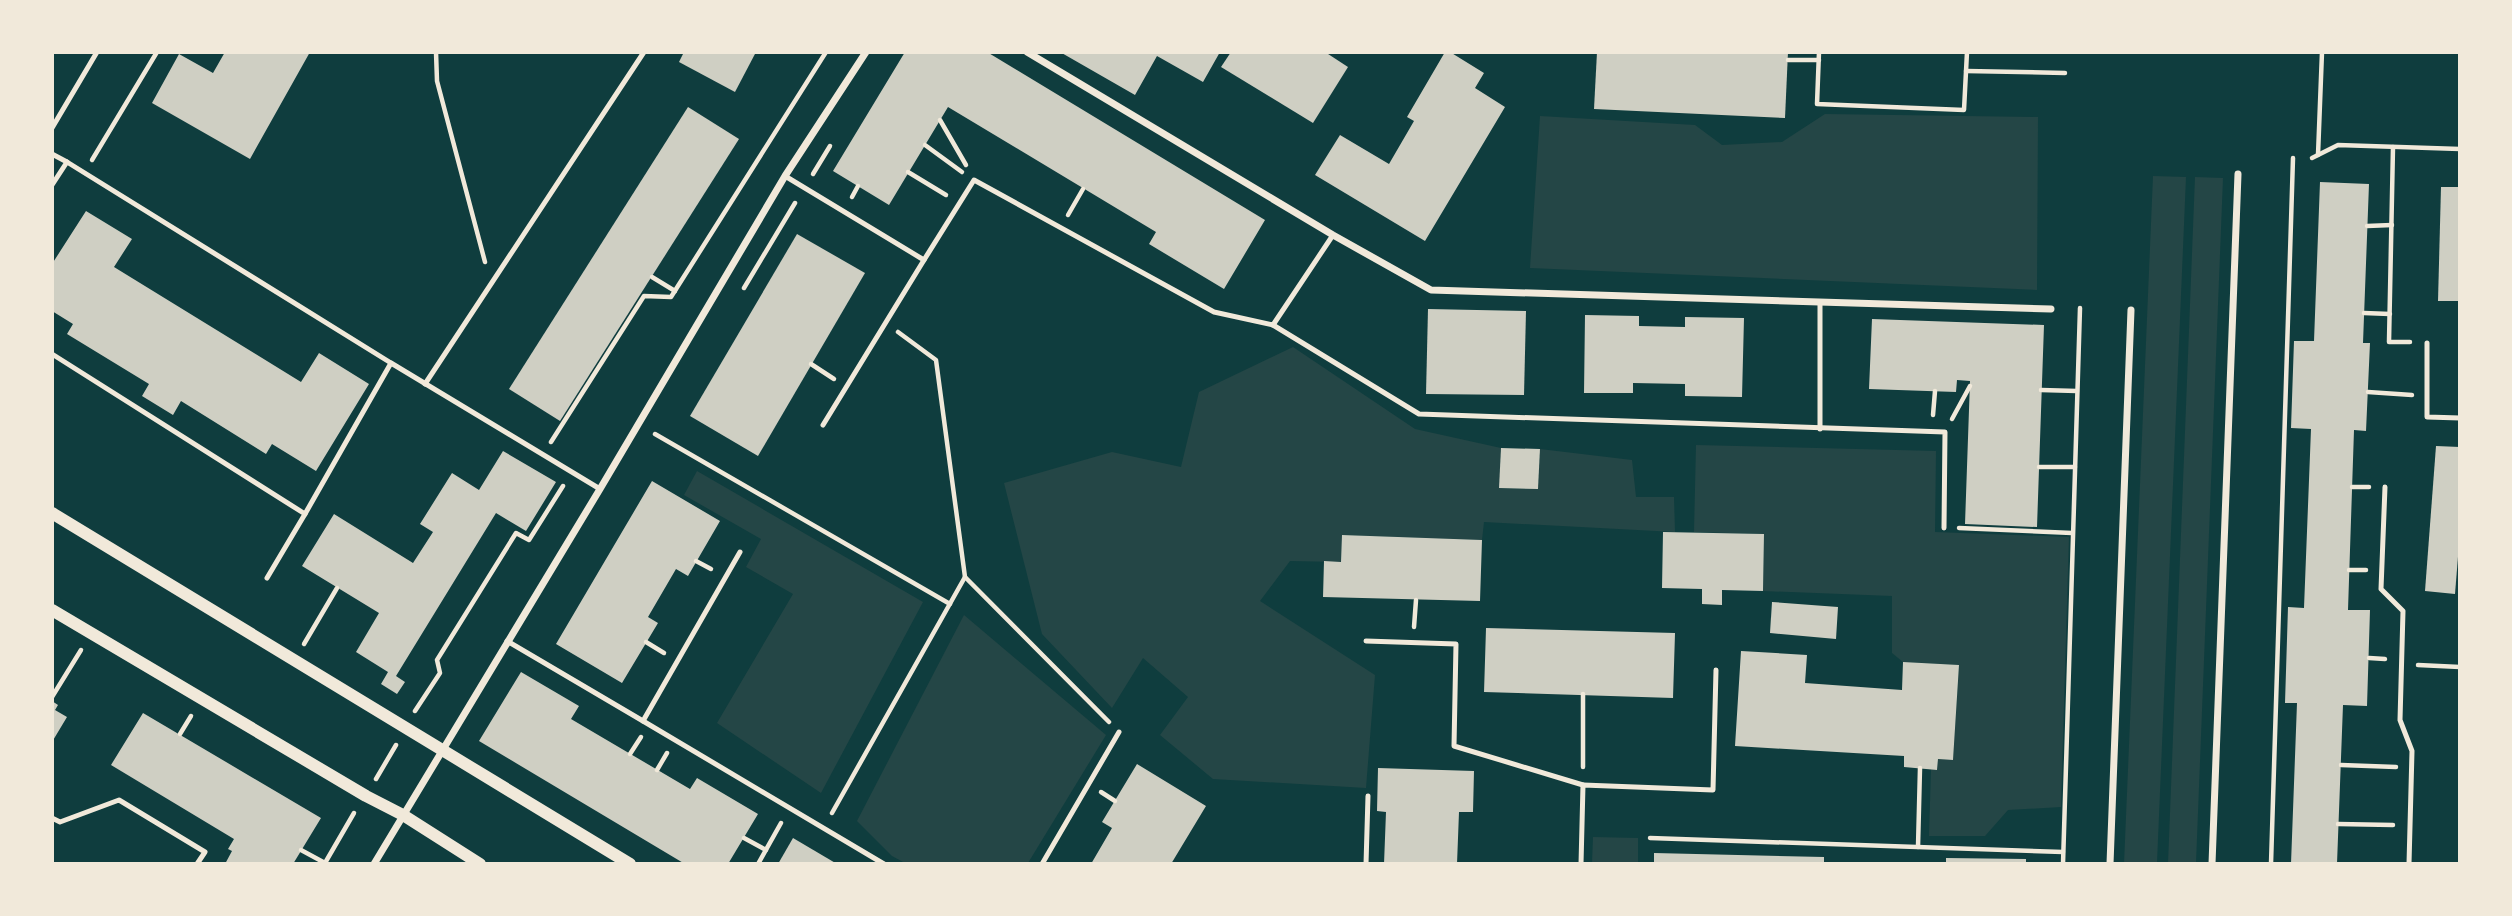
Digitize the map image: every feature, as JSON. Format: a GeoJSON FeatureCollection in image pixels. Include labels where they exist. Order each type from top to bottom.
{"type":"FeatureCollection","features":[{"type":"Feature","properties":{"kind":"street"},"geometry":{"type":"LineString","coordinates":[[374,863],[785,176],[866,52]]}},
{"type":"Feature","properties":{"kind":"street"},"geometry":{"type":"LineString","coordinates":[[1027,52],[1431,290],[2051,309]]}},
{"type":"Feature","properties":{"kind":"street"},"geometry":{"type":"LineString","coordinates":[[2212,863],[2238,174]]}},
{"type":"Feature","properties":{"kind":"street"},"geometry":{"type":"LineString","coordinates":[[2110,863],[2131,310]]}},
{"type":"Feature","properties":{"kind":"street"},"geometry":{"type":"LineString","coordinates":[[52,513],[630,863]]}},
{"type":"Feature","properties":{"kind":"street"},"geometry":{"type":"LineString","coordinates":[[52,610],[403,815],[480,863]]}},
{"type":"Feature","properties":{"kind":"lane"},"geometry":{"type":"LineString","coordinates":[[52,128],[97,52]]}},
{"type":"Feature","properties":{"kind":"lane"},"geometry":{"type":"LineString","coordinates":[[425,384],[643,52]]}},
{"type":"Feature","properties":{"kind":"lane"},"geometry":{"type":"LineString","coordinates":[[52,154],[600,489]]}},
{"type":"Feature","properties":{"kind":"lane"},"geometry":{"type":"LineString","coordinates":[[52,186],[66,162]]}},
{"type":"Feature","properties":{"kind":"lane"},"geometry":{"type":"LineString","coordinates":[[785,176],[924,260]]}},
{"type":"Feature","properties":{"kind":"lane"},"geometry":{"type":"LineString","coordinates":[[823,425],[974,180],[1214,312],[1273,325],[1419,414],[1945,432],[1944,528]]}},
{"type":"Feature","properties":{"kind":"lane"},"geometry":{"type":"LineString","coordinates":[[1273,325],[1334,235]]}},
{"type":"Feature","properties":{"kind":"lane"},"geometry":{"type":"LineString","coordinates":[[1820,303],[1820,429]]}},
{"type":"Feature","properties":{"kind":"lane"},"geometry":{"type":"LineString","coordinates":[[2427,343],[2427,417],[2459,418]]}},
{"type":"Feature","properties":{"kind":"lane"},"geometry":{"type":"LineString","coordinates":[[52,354],[304,514]]}},
{"type":"Feature","properties":{"kind":"lane"},"geometry":{"type":"LineString","coordinates":[[267,578],[391,363]]}},
{"type":"Feature","properties":{"kind":"lane"},"geometry":{"type":"LineString","coordinates":[[2385,487],[2381,589],[2403,611],[2400,720],[2412,751],[2409,863]]}},
{"type":"Feature","properties":{"kind":"lane"},"geometry":{"type":"LineString","coordinates":[[643,721],[740,552]]}},
{"type":"Feature","properties":{"kind":"lane"},"geometry":{"type":"LineString","coordinates":[[508,641],[884,863]]}},
{"type":"Feature","properties":{"kind":"lane"},"geometry":{"type":"LineString","coordinates":[[1366,641],[1456,644],[1454,746],[1583,785],[1713,790],[1716,670]]}},
{"type":"Feature","properties":{"kind":"lane"},"geometry":{"type":"LineString","coordinates":[[1042,863],[1119,733]]}},
{"type":"Feature","properties":{"kind":"lane"},"geometry":{"type":"LineString","coordinates":[[1581,863],[1583,785]]}},
{"type":"Feature","properties":{"kind":"lane"},"geometry":{"type":"LineString","coordinates":[[1366,863],[1368,796]]}},
{"type":"Feature","properties":{"kind":"lane"},"geometry":{"type":"LineString","coordinates":[[52,817],[60,822],[119,800],[205,852],[197,863]]}},
{"type":"Feature","properties":{"kind":"path"},"geometry":{"type":"LineString","coordinates":[[84,173],[157,52]]}},
{"type":"Feature","properties":{"kind":"path"},"geometry":{"type":"LineString","coordinates":[[436,52],[437,81],[491,283]]}},
{"type":"Feature","properties":{"kind":"path"},"geometry":{"type":"LineString","coordinates":[[542,456],[645,296],[671,297],[676,291],[825,52]]}},
{"type":"Feature","properties":{"kind":"path"},"geometry":{"type":"LineString","coordinates":[[1819,52],[1817,104],[1965,110],[1967,52]]}},
{"type":"Feature","properties":{"kind":"path"},"geometry":{"type":"LineString","coordinates":[[2318,155],[2322,52]]}},
{"type":"Feature","properties":{"kind":"path"},"geometry":{"type":"LineString","coordinates":[[1788,60],[1819,60]]}},
{"type":"Feature","properties":{"kind":"path"},"geometry":{"type":"LineString","coordinates":[[1966,71],[2065,73]]}},
{"type":"Feature","properties":{"kind":"path"},"geometry":{"type":"LineString","coordinates":[[940,120],[974,180]]}},
{"type":"Feature","properties":{"kind":"path"},"geometry":{"type":"LineString","coordinates":[[740,293],[832,143]]}},
{"type":"Feature","properties":{"kind":"path"},"geometry":{"type":"LineString","coordinates":[[925,145],[974,180]]}},
{"type":"Feature","properties":{"kind":"path"},"geometry":{"type":"LineString","coordinates":[[2312,158],[2338,145],[2459,149]]}},
{"type":"Feature","properties":{"kind":"path"},"geometry":{"type":"LineString","coordinates":[[2393,147],[2389,341],[2427,343]]}},
{"type":"Feature","properties":{"kind":"path"},"geometry":{"type":"LineString","coordinates":[[2271,863],[2294,158]]}},
{"type":"Feature","properties":{"kind":"path"},"geometry":{"type":"LineString","coordinates":[[908,172],[960,204]]}},
{"type":"Feature","properties":{"kind":"path"},"geometry":{"type":"LineString","coordinates":[[1061,228],[1083,189]]}},
{"type":"Feature","properties":{"kind":"path"},"geometry":{"type":"LineString","coordinates":[[2367,226],[2392,225]]}},
{"type":"Feature","properties":{"kind":"path"},"geometry":{"type":"LineString","coordinates":[[652,277],[676,291]]}},
{"type":"Feature","properties":{"kind":"path"},"geometry":{"type":"LineString","coordinates":[[2063,863],[2080,308]]}},
{"type":"Feature","properties":{"kind":"path"},"geometry":{"type":"LineString","coordinates":[[2364,313],[2390,314]]}},
{"type":"Feature","properties":{"kind":"path"},"geometry":{"type":"LineString","coordinates":[[824,827],[965,577],[936,360],[886,323]]}},
{"type":"Feature","properties":{"kind":"path"},"geometry":{"type":"LineString","coordinates":[[811,364],[847,387]]}},
{"type":"Feature","properties":{"kind":"path"},"geometry":{"type":"LineString","coordinates":[[1945,432],[1970,386]]}},
{"type":"Feature","properties":{"kind":"path"},"geometry":{"type":"LineString","coordinates":[[2041,390],[2077,391]]}},
{"type":"Feature","properties":{"kind":"path"},"geometry":{"type":"LineString","coordinates":[[2368,392],[2427,395]]}},
{"type":"Feature","properties":{"kind":"path"},"geometry":{"type":"LineString","coordinates":[[648,446],[662,422]]}},
{"type":"Feature","properties":{"kind":"path"},"geometry":{"type":"LineString","coordinates":[[655,434],[950,604]]}},
{"type":"Feature","properties":{"kind":"path"},"geometry":{"type":"LineString","coordinates":[[2039,467],[2075,467]]}},
{"type":"Feature","properties":{"kind":"path"},"geometry":{"type":"LineString","coordinates":[[404,705],[415,712],[440,673],[437,660],[516,533],[529,540],[565,481]]}},
{"type":"Feature","properties":{"kind":"path"},"geometry":{"type":"LineString","coordinates":[[1944,528],[2073,533]]}},
{"type":"Feature","properties":{"kind":"path"},"geometry":{"type":"LineString","coordinates":[[965,577],[1119,733]]}},
{"type":"Feature","properties":{"kind":"path"},"geometry":{"type":"LineString","coordinates":[[314,651],[303,644],[337,587]]}},
{"type":"Feature","properties":{"kind":"path"},"geometry":{"type":"LineString","coordinates":[[1414,643],[1416,600]]}},
{"type":"Feature","properties":{"kind":"path"},"geometry":{"type":"LineString","coordinates":[[71,645],[92,657]]}},
{"type":"Feature","properties":{"kind":"path"},"geometry":{"type":"LineString","coordinates":[[52,697],[81,650]]}},
{"type":"Feature","properties":{"kind":"path"},"geometry":{"type":"LineString","coordinates":[[2402,665],[2459,667]]}},
{"type":"Feature","properties":{"kind":"path"},"geometry":{"type":"LineString","coordinates":[[1583,694],[1583,785]]}},
{"type":"Feature","properties":{"kind":"path"},"geometry":{"type":"LineString","coordinates":[[180,709],[203,723]]}},
{"type":"Feature","properties":{"kind":"path"},"geometry":{"type":"LineString","coordinates":[[180,734],[191,716]]}},
{"type":"Feature","properties":{"kind":"path"},"geometry":{"type":"LineString","coordinates":[[2341,765],[2412,768]]}},
{"type":"Feature","properties":{"kind":"path"},"geometry":{"type":"LineString","coordinates":[[1918,846],[1920,768]]}},
{"type":"Feature","properties":{"kind":"path"},"geometry":{"type":"LineString","coordinates":[[301,850],[325,863],[355,814],[344,807]]}},
{"type":"Feature","properties":{"kind":"path"},"geometry":{"type":"LineString","coordinates":[[758,863],[791,807]]}},
{"type":"Feature","properties":{"kind":"path"},"geometry":{"type":"LineString","coordinates":[[2338,824],[2410,826]]}},
{"type":"Feature","properties":{"kind":"path"},"geometry":{"type":"LineString","coordinates":[[744,838],[766,849]]}},
{"type":"Feature","properties":{"kind":"path"},"geometry":{"type":"LineString","coordinates":[[1650,838],[2063,852]]}},
{"type":"Feature","properties":{"kind":"shaded area"},"geometry":{"type":"Polygon","coordinates":[[[1825,114],[2038,117],[2037,290],[1530,268],[1540,116],[1695,125],[1722,145],[1782,142],[1825,114]]]}},
{"type":"Feature","properties":{"kind":"shaded area"},"geometry":{"type":"Polygon","coordinates":[[[2153,176],[2186,177],[2157,863],[2124,864],[2153,176]]]}},
{"type":"Feature","properties":{"kind":"shaded area"},"geometry":{"type":"Polygon","coordinates":[[[2195,177],[2223,178],[2196,863],[2168,864],[2195,177]]]}},
{"type":"Feature","properties":{"kind":"shaded area"},"geometry":{"type":"Polygon","coordinates":[[[1293,347],[1415,429],[1501,448],[1500,488],[1538,489],[1540,449],[1632,460],[1636,497],[1674,497],[1675,532],[1484,522],[1482,540],[1343,535],[1341,562],[1290,561],[1260,601],[1375,675],[1366,788],[1213,779],[1160,735],[1188,697],[1143,658],[1112,708],[1042,634],[1004,483],[1112,452],[1181,467],[1199,392],[1293,347]]]}},
{"type":"Feature","properties":{"kind":"shaded area"},"geometry":{"type":"Polygon","coordinates":[[[1696,445],[1936,451],[1935,532],[2069,537],[2061,807],[2008,810],[1985,836],[1929,836],[1931,769],[1937,770],[1938,759],[1953,760],[1959,665],[1903,662],[1892,653],[1892,596],[1763,591],[1764,534],[1694,532],[1696,445]]]}},
{"type":"Feature","properties":{"kind":"shaded area"},"geometry":{"type":"Polygon","coordinates":[[[697,471],[923,602],[821,793],[717,723],[793,594],[746,567],[761,539],[684,495],[697,471]]]}},
{"type":"Feature","properties":{"kind":"shaded area"},"geometry":{"type":"Polygon","coordinates":[[[964,615],[1106,735],[1028,863],[905,863],[892,856],[857,821],[964,615]]]}},
{"type":"Feature","properties":{"kind":"shaded area"},"geometry":{"type":"Polygon","coordinates":[[[1593,837],[1638,838],[1638,863],[1592,863],[1593,837]]]}},
{"type":"Feature","properties":{"kind":"building"},"geometry":{"type":"Polygon","coordinates":[[[225,52],[310,52],[250,159],[152,103],[179,54],[213,73],[225,52]]]}},
{"type":"Feature","properties":{"kind":"building"},"geometry":{"type":"Polygon","coordinates":[[[684,52],[756,52],[735,92],[679,62],[684,52]]]}},
{"type":"Feature","properties":{"kind":"building"},"geometry":{"type":"Polygon","coordinates":[[[905,52],[987,52],[1265,220],[1224,289],[1149,244],[1156,232],[948,107],[889,205],[833,171],[905,52]]]}},
{"type":"Feature","properties":{"kind":"building"},"geometry":{"type":"Polygon","coordinates":[[[1060,52],[1220,52],[1203,82],[1157,56],[1135,95],[1060,52]]]}},
{"type":"Feature","properties":{"kind":"building"},"geometry":{"type":"Polygon","coordinates":[[[1231,52],[1325,52],[1348,67],[1313,123],[1221,67],[1231,52]]]}},
{"type":"Feature","properties":{"kind":"building"},"geometry":{"type":"Polygon","coordinates":[[[1445,52],[1450,52],[1484,73],[1475,88],[1505,107],[1425,241],[1315,175],[1340,135],[1389,164],[1414,121],[1407,117],[1445,52]]]}},
{"type":"Feature","properties":{"kind":"building"},"geometry":{"type":"Polygon","coordinates":[[[1597,52],[1788,52],[1785,118],[1594,109],[1597,52]]]}},
{"type":"Feature","properties":{"kind":"building"},"geometry":{"type":"Polygon","coordinates":[[[688,107],[739,139],[560,421],[509,389],[688,107]]]}},
{"type":"Feature","properties":{"kind":"building"},"geometry":{"type":"Polygon","coordinates":[[[2320,182],[2369,184],[2363,343],[2370,343],[2366,431],[2354,430],[2348,610],[2370,610],[2367,706],[2343,705],[2337,864],[2291,864],[2297,703],[2285,703],[2288,607],[2304,608],[2311,429],[2291,428],[2294,341],[2314,341],[2320,182]]]}},
{"type":"Feature","properties":{"kind":"building"},"geometry":{"type":"Polygon","coordinates":[[[2441,187],[2460,187],[2460,301],[2438,301],[2441,187]]]}},
{"type":"Feature","properties":{"kind":"building"},"geometry":{"type":"Polygon","coordinates":[[[86,211],[132,239],[114,267],[301,382],[319,353],[369,384],[316,471],[272,444],[266,454],[181,401],[173,415],[142,396],[149,384],[67,334],[73,324],[52,311],[52,264],[86,211]]]}},
{"type":"Feature","properties":{"kind":"building"},"geometry":{"type":"Polygon","coordinates":[[[797,234],[865,273],[758,456],[690,416],[797,234]]]}},
{"type":"Feature","properties":{"kind":"building"},"geometry":{"type":"Polygon","coordinates":[[[1428,309],[1526,311],[1524,395],[1426,394],[1428,309]]]}},
{"type":"Feature","properties":{"kind":"building"},"geometry":{"type":"Polygon","coordinates":[[[1585,315],[1639,316],[1639,326],[1685,327],[1685,317],[1744,318],[1742,397],[1685,396],[1685,384],[1633,383],[1633,393],[1584,393],[1585,315]]]}},
{"type":"Feature","properties":{"kind":"building"},"geometry":{"type":"Polygon","coordinates":[[[1872,319],[2044,325],[2037,527],[1965,524],[1970,381],[1957,380],[1956,392],[1869,389],[1872,319]]]}},
{"type":"Feature","properties":{"kind":"building"},"geometry":{"type":"Polygon","coordinates":[[[2436,446],[2460,447],[2460,532],[2455,594],[2425,591],[2436,446]]]}},
{"type":"Feature","properties":{"kind":"building"},"geometry":{"type":"Polygon","coordinates":[[[1501,448],[1540,449],[1538,489],[1499,488],[1501,448]]]}},
{"type":"Feature","properties":{"kind":"building"},"geometry":{"type":"Polygon","coordinates":[[[503,451],[556,482],[526,531],[496,513],[396,676],[405,682],[397,694],[381,684],[388,672],[356,652],[379,613],[302,566],[334,514],[413,563],[433,532],[420,524],[452,473],[479,490],[503,451]]]}},
{"type":"Feature","properties":{"kind":"building"},"geometry":{"type":"Polygon","coordinates":[[[652,481],[720,521],[688,576],[676,569],[648,617],[658,623],[622,683],[556,644],[652,481]]]}},
{"type":"Feature","properties":{"kind":"building"},"geometry":{"type":"Polygon","coordinates":[[[1663,532],[1764,534],[1763,591],[1722,590],[1722,605],[1702,604],[1702,589],[1662,588],[1663,532]]]}},
{"type":"Feature","properties":{"kind":"building"},"geometry":{"type":"Polygon","coordinates":[[[1342,535],[1482,540],[1480,601],[1323,597],[1324,561],[1341,562],[1342,535]]]}},
{"type":"Feature","properties":{"kind":"building"},"geometry":{"type":"Polygon","coordinates":[[[1772,602],[1838,607],[1836,639],[1770,633],[1772,602]]]}},
{"type":"Feature","properties":{"kind":"building"},"geometry":{"type":"Polygon","coordinates":[[[1486,628],[1675,633],[1673,698],[1484,692],[1486,628]]]}},
{"type":"Feature","properties":{"kind":"building"},"geometry":{"type":"Polygon","coordinates":[[[1741,651],[1807,655],[1805,683],[1902,690],[1903,662],[1959,665],[1953,760],[1938,759],[1937,770],[1904,767],[1904,756],[1735,746],[1741,651]]]}},
{"type":"Feature","properties":{"kind":"building"},"geometry":{"type":"Polygon","coordinates":[[[521,672],[579,706],[571,719],[690,789],[697,778],[758,814],[728,864],[685,864],[479,741],[521,672]]]}},
{"type":"Feature","properties":{"kind":"building"},"geometry":{"type":"Polygon","coordinates":[[[52,701],[58,705],[55,710],[67,717],[52,742],[52,701]]]}},
{"type":"Feature","properties":{"kind":"building"},"geometry":{"type":"Polygon","coordinates":[[[143,713],[321,818],[293,864],[225,864],[232,851],[228,849],[234,839],[111,765],[143,713]]]}},
{"type":"Feature","properties":{"kind":"building"},"geometry":{"type":"Polygon","coordinates":[[[1137,764],[1206,806],[1171,864],[1091,864],[1112,828],[1102,822],[1137,764]]]}},
{"type":"Feature","properties":{"kind":"building"},"geometry":{"type":"Polygon","coordinates":[[[1378,768],[1474,771],[1473,812],[1459,812],[1457,864],[1384,864],[1386,812],[1377,811],[1378,768]]]}},
{"type":"Feature","properties":{"kind":"building"},"geometry":{"type":"Polygon","coordinates":[[[793,838],[832,861],[837,864],[778,864],[793,838]]]}},
{"type":"Feature","properties":{"kind":"building"},"geometry":{"type":"Polygon","coordinates":[[[1654,853],[1824,857],[1824,864],[1654,864],[1654,853]]]}},
{"type":"Feature","properties":{"kind":"building"},"geometry":{"type":"Polygon","coordinates":[[[1946,858],[2026,859],[2026,864],[1946,864],[1946,858]]]}}]}
